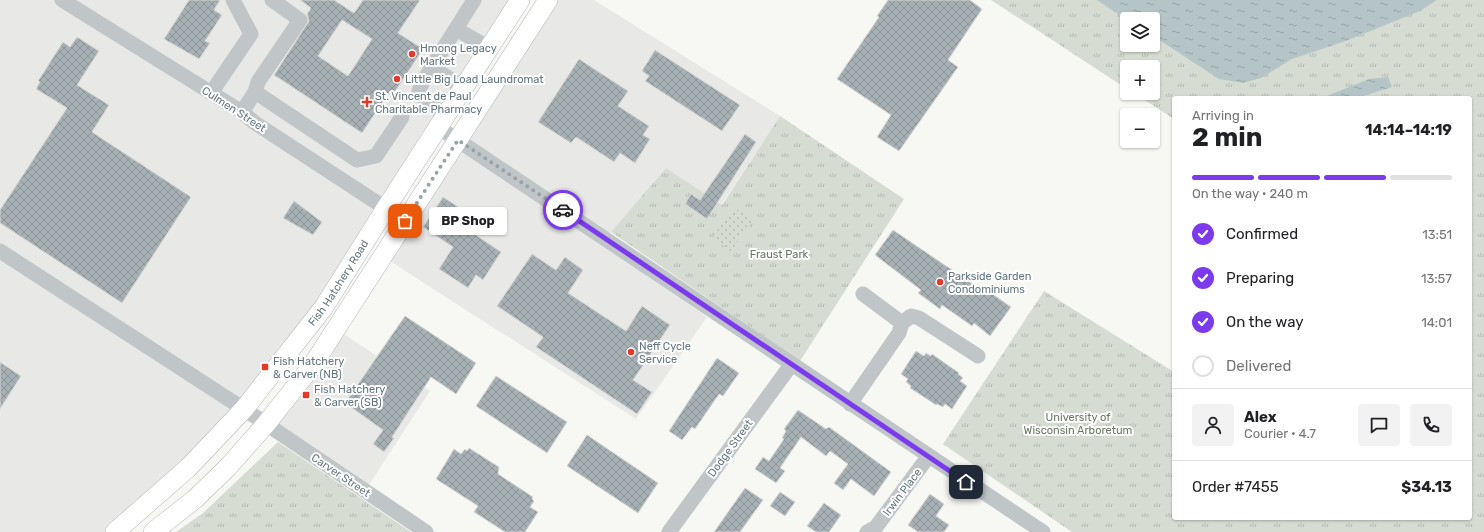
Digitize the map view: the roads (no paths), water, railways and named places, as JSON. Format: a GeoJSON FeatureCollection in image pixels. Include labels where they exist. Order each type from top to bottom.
{"type":"FeatureCollection","features":[{"type":"Feature","properties":{"kind":"main road","name":"Fish Hatchery Road"},"geometry":{"type":"LineString","coordinates":[[153,532],[205,489],[255,417],[386,208],[520,0]]}},
{"type":"Feature","properties":{"kind":"main road","name":"Fish Hatchery Road"},"geometry":{"type":"LineString","coordinates":[[115,532],[188,468],[255,417],[312,366],[548,0]]}},
{"type":"Feature","properties":{"kind":"street","name":"Culmen Street"},"geometry":{"type":"LineString","coordinates":[[62,0],[242,112],[255,123],[405,221]]}},
{"type":"Feature","properties":{"kind":"street"},"geometry":{"type":"LineString","coordinates":[[211,93],[250,34],[234,0]]}},
{"type":"Feature","properties":{"kind":"street"},"geometry":{"type":"LineString","coordinates":[[242,112],[258,82],[300,20],[272,0]]}},
{"type":"Feature","properties":{"kind":"street"},"geometry":{"type":"LineString","coordinates":[[474,0],[432,67],[419,91],[442,122],[458,140],[791,365],[1043,532]]}},
{"type":"Feature","properties":{"kind":"street"},"geometry":{"type":"LineString","coordinates":[[456,29],[489,48]]}},
{"type":"Feature","properties":{"kind":"street"},"geometry":{"type":"LineString","coordinates":[[432,67],[463,88]]}},
{"type":"Feature","properties":{"kind":"street"},"geometry":{"type":"LineString","coordinates":[[254,92],[357,160]]}},
{"type":"Feature","properties":{"kind":"street"},"geometry":{"type":"LineString","coordinates":[[343,180],[357,160],[376,156],[402,117]]}},
{"type":"Feature","properties":{"kind":"street","name":"Carver Street"},"geometry":{"type":"LineString","coordinates":[[0,251],[255,417],[426,532]]}},
{"type":"Feature","properties":{"kind":"street"},"geometry":{"type":"LineString","coordinates":[[863,294],[902,323]]}},
{"type":"Feature","properties":{"kind":"street"},"geometry":{"type":"LineString","coordinates":[[850,404],[898,333],[902,323],[911,316],[919,318],[978,356]]}},
{"type":"Feature","properties":{"kind":"street","name":"Dodge Street"},"geometry":{"type":"LineString","coordinates":[[669,532],[791,365]]}},
{"type":"Feature","properties":{"kind":"street","name":"Irwin Place"},"geometry":{"type":"LineString","coordinates":[[873,530],[928,456]]}},
{"type":"Feature","properties":{"kind":"water"},"geometry":{"type":"Polygon","coordinates":[[[1097,0],[1437,0],[1420,11],[1343,42],[1292,59],[1261,78],[1243,83],[1219,79],[1160,41],[1160,12],[1120,12],[1120,15],[1097,0]]]}},
{"type":"Feature","properties":{"kind":"water"},"geometry":{"type":"Polygon","coordinates":[[[1388,77],[1392,87],[1363,96],[1327,96],[1369,79],[1388,77]]]}},
{"type":"Feature","properties":{"kind":"place","name":"Hmong Legacy Market"},"geometry":{"type":"Point","coordinates":[412,54]}},
{"type":"Feature","properties":{"kind":"place","name":"Little Big Load Laundromat"},"geometry":{"type":"Point","coordinates":[397,79]}},
{"type":"Feature","properties":{"kind":"place","name":"St. Vincent de Paul Charitable Pharmacy"},"geometry":{"type":"Point","coordinates":[367,102]}},
{"type":"Feature","properties":{"kind":"place","name":"BP Shop"},"geometry":{"type":"Point","coordinates":[405,221]}},
{"type":"Feature","properties":{"kind":"place","name":"Parkside Garden Condominiums"},"geometry":{"type":"Point","coordinates":[940,282]}},
{"type":"Feature","properties":{"kind":"place","name":"Neff Cycle Service"},"geometry":{"type":"Point","coordinates":[631,352]}},
{"type":"Feature","properties":{"kind":"place","name":"Fish Hatchery & Carver (NB)"},"geometry":{"type":"Point","coordinates":[265,367]}},
{"type":"Feature","properties":{"kind":"place","name":"Fish Hatchery & Carver (SB)"},"geometry":{"type":"Point","coordinates":[306,395]}},
{"type":"Feature","properties":{"kind":"park label","name":"Fraust Park"},"geometry":{"type":"Point","coordinates":[779,254]}},
{"type":"Feature","properties":{"kind":"park label","name":"University of Wisconsin Arboretum"},"geometry":{"type":"Point","coordinates":[1078,423]}}]}
